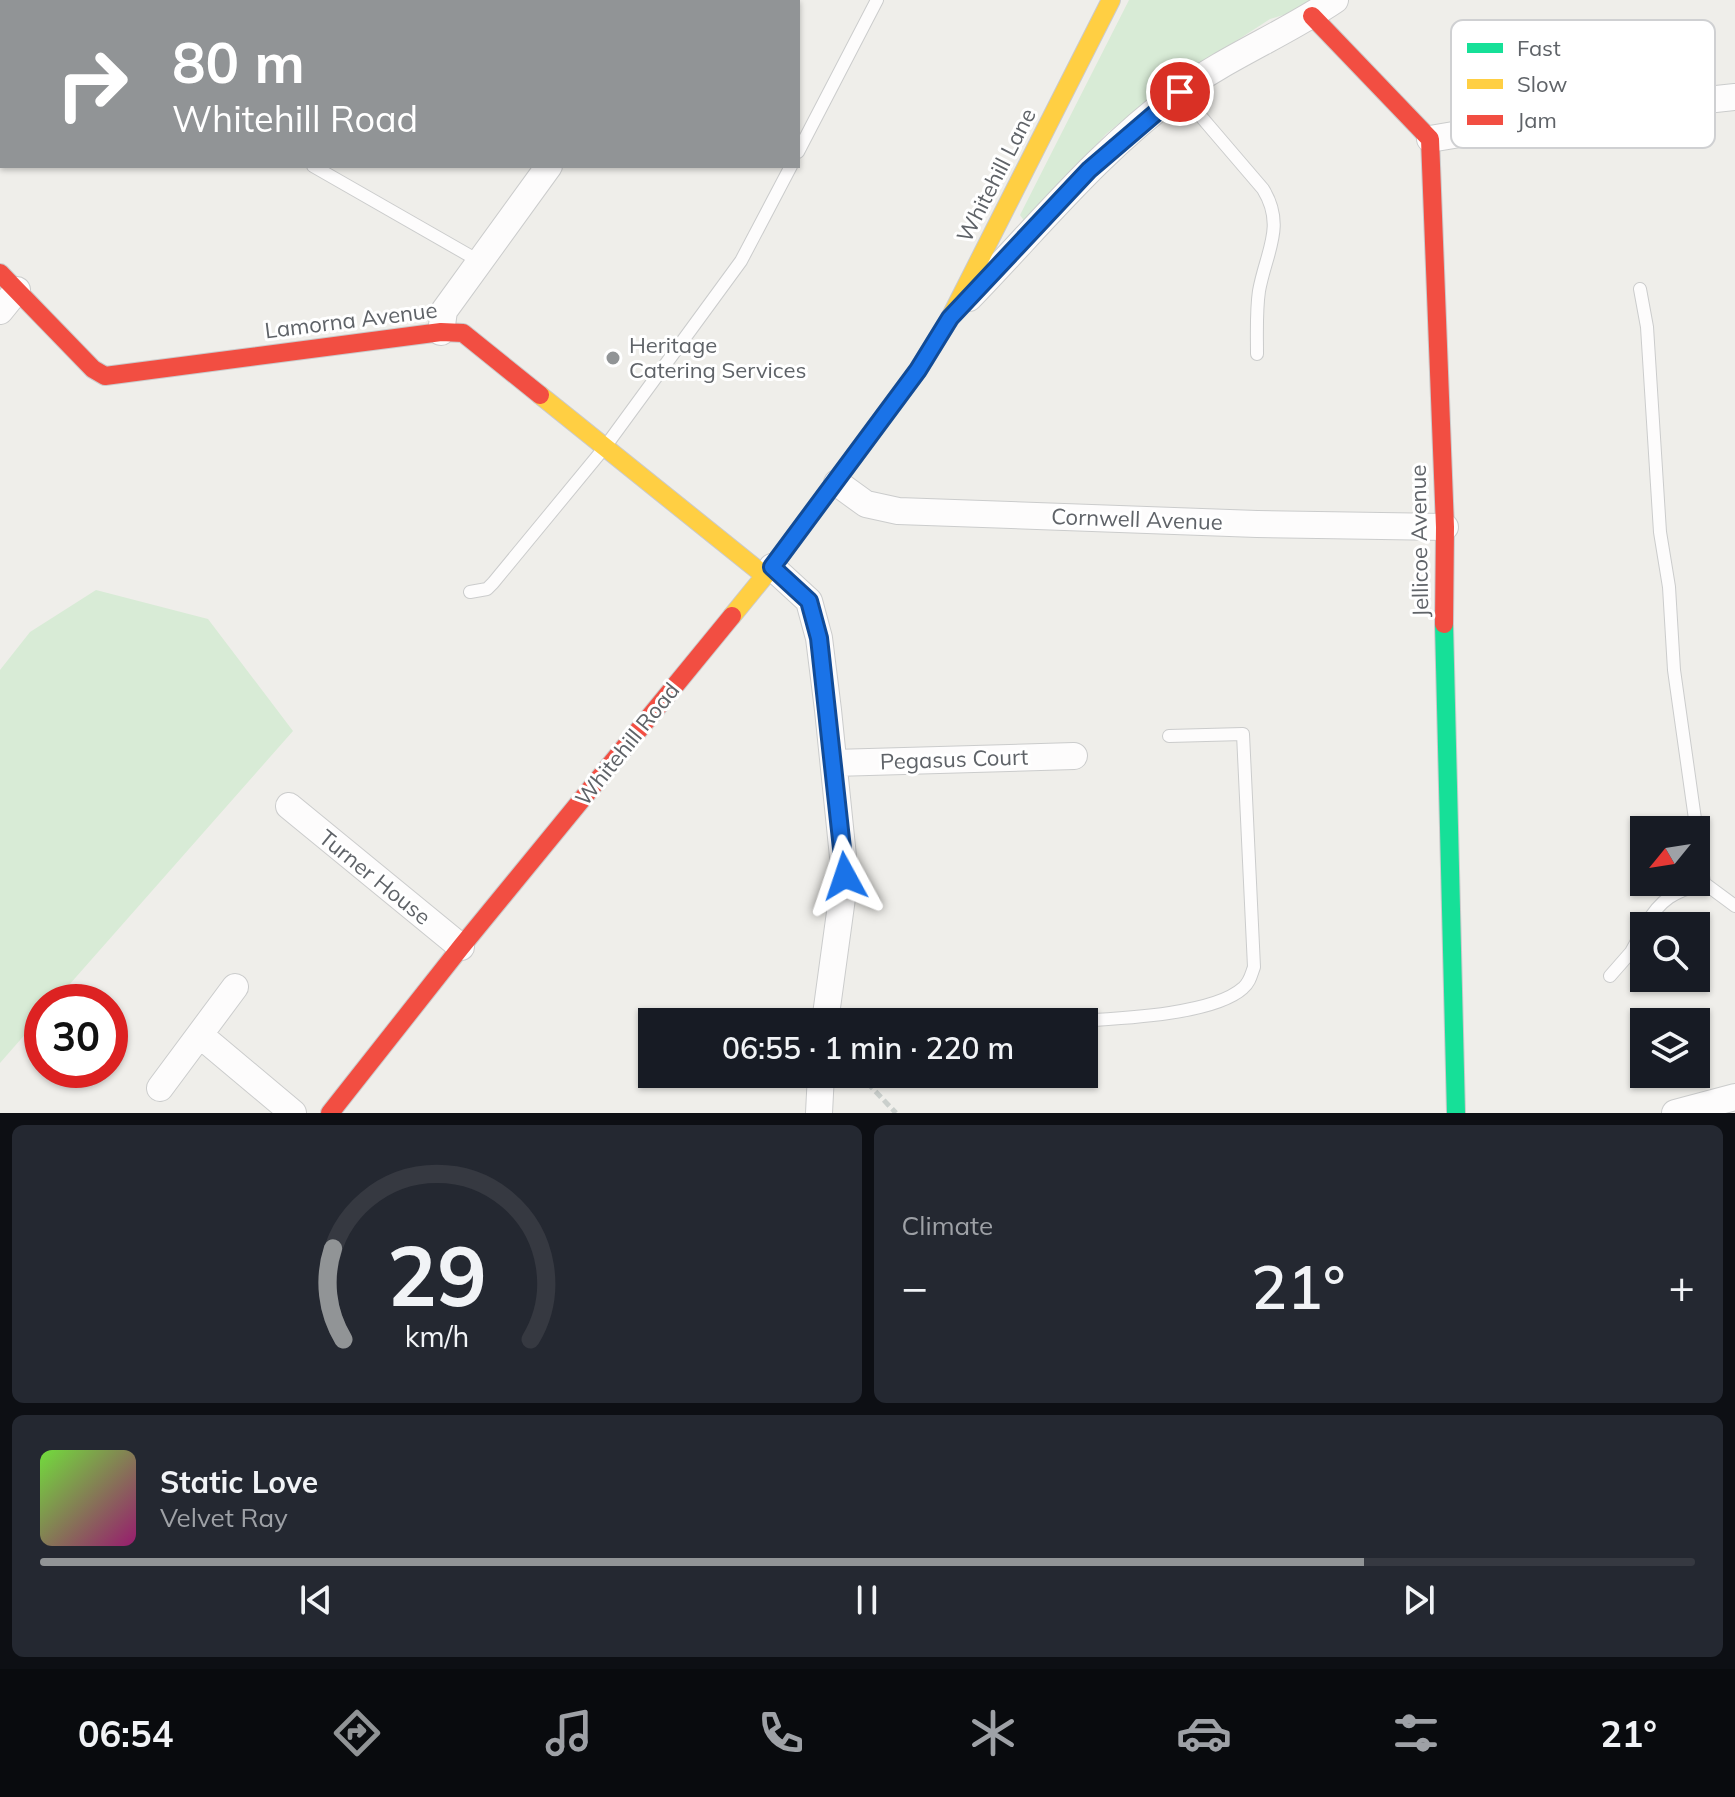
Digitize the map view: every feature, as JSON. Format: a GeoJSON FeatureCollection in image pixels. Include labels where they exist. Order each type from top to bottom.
{"type":"FeatureCollection","features":[{"type":"Feature","properties":{"kind":"street","name":"Whitehill Lane"},"geometry":{"type":"LineString","coordinates":[[918,370],[950,318],[1111,0]]}},
{"type":"Feature","properties":{"kind":"street"},"geometry":{"type":"LineString","coordinates":[[950,318],[1089,170],[1180,92],[1335,0]]}},
{"type":"Feature","properties":{"kind":"street"},"geometry":{"type":"LineString","coordinates":[[1312,16],[1430,139],[1451,135]]}},
{"type":"Feature","properties":{"kind":"street"},"geometry":{"type":"LineString","coordinates":[[1715,99],[1735,97]]}},
{"type":"Feature","properties":{"kind":"street","name":"Jellicoe Avenue"},"geometry":{"type":"LineString","coordinates":[[1430,139],[1445,527],[1444,668],[1456,1113]]}},
{"type":"Feature","properties":{"kind":"street"},"geometry":{"type":"LineString","coordinates":[[441,332],[444,311],[548,168]]}},
{"type":"Feature","properties":{"kind":"street"},"geometry":{"type":"LineString","coordinates":[[0,311],[8,281]]}},
{"type":"Feature","properties":{"kind":"street","name":"Lamorna Avenue"},"geometry":{"type":"LineString","coordinates":[[8,281],[93,369],[105,376],[441,332],[465,335],[768,571]]}},
{"type":"Feature","properties":{"kind":"street","name":"Whitehill Road"},"geometry":{"type":"LineString","coordinates":[[330,1113],[461,947],[768,571],[837,483],[918,370]]}},
{"type":"Feature","properties":{"kind":"street","name":"Cornwell Avenue"},"geometry":{"type":"LineString","coordinates":[[837,483],[866,504],[898,511],[1257,524],[1445,527]]}},
{"type":"Feature","properties":{"kind":"street"},"geometry":{"type":"LineString","coordinates":[[768,571],[809,601],[819,638],[845,876],[827,1008]]}},
{"type":"Feature","properties":{"kind":"street","name":"Pegasus Court"},"geometry":{"type":"LineString","coordinates":[[834,763],[1074,756]]}},
{"type":"Feature","properties":{"kind":"street","name":"Turner House"},"geometry":{"type":"LineString","coordinates":[[289,806],[461,947]]}},
{"type":"Feature","properties":{"kind":"street"},"geometry":{"type":"LineString","coordinates":[[160,1088],[235,987]]}},
{"type":"Feature","properties":{"kind":"street"},"geometry":{"type":"LineString","coordinates":[[200,1035],[293,1113]]}},
{"type":"Feature","properties":{"kind":"street"},"geometry":{"type":"LineString","coordinates":[[819,1113],[820,1088]]}},
{"type":"Feature","properties":{"kind":"street"},"geometry":{"type":"LineString","coordinates":[[1675,1113],[1735,1097]]}},
{"type":"Feature","properties":{"kind":"lane"},"geometry":{"type":"LineString","coordinates":[[800,148],[877,0]]}},
{"type":"Feature","properties":{"kind":"lane"},"geometry":{"type":"LineString","coordinates":[[1180,92],[1271,202],[1275,219],[1259,291],[1257,354]]}},
{"type":"Feature","properties":{"kind":"lane"},"geometry":{"type":"LineString","coordinates":[[316,168],[479,261]]}},
{"type":"Feature","properties":{"kind":"lane"},"geometry":{"type":"LineString","coordinates":[[470,592],[487,589],[493,583],[605,447],[741,261],[790,168]]}},
{"type":"Feature","properties":{"kind":"lane"},"geometry":{"type":"LineString","coordinates":[[1640,289],[1647,327],[1660,532],[1669,587],[1674,670],[1695,816]]}},
{"type":"Feature","properties":{"kind":"lane"},"geometry":{"type":"LineString","coordinates":[[1098,1020],[1147,1017],[1221,1000],[1240,991],[1250,981],[1254,967],[1243,734],[1169,736]]}},
{"type":"Feature","properties":{"kind":"lane"},"geometry":{"type":"LineString","coordinates":[[1710,887],[1735,906]]}},
{"type":"Feature","properties":{"kind":"lane"},"geometry":{"type":"LineString","coordinates":[[1653,912],[1657,905],[1672,896]]}},
{"type":"Feature","properties":{"kind":"lane"},"geometry":{"type":"LineString","coordinates":[[1610,976],[1630,953]]}},
{"type":"Feature","properties":{"kind":"path"},"geometry":{"type":"LineString","coordinates":[[872,1088],[896,1113]]}},
{"type":"Feature","properties":{"kind":"green space"},"geometry":{"type":"Polygon","coordinates":[[[1129,0],[1313,0],[1300,10],[1270,19],[1159,91],[1106,134],[1025,222],[1020,215],[1129,0]]]}},
{"type":"Feature","properties":{"kind":"green space"},"geometry":{"type":"Polygon","coordinates":[[[96,590],[208,619],[293,731],[70,984],[24,984],[24,1036],[0,1063],[0,670],[30,632],[96,590]]]}},
{"type":"Feature","properties":{"kind":"traffic: fast"},"geometry":{"type":"LineString","coordinates":[[1444,624],[1456,1113]]}},
{"type":"Feature","properties":{"kind":"traffic: slow"},"geometry":{"type":"LineString","coordinates":[[732,616],[918,370],[950,318],[1111,0]]}},
{"type":"Feature","properties":{"kind":"traffic: slow"},"geometry":{"type":"LineString","coordinates":[[540,395],[764,575]]}},
{"type":"Feature","properties":{"kind":"traffic: jam"},"geometry":{"type":"LineString","coordinates":[[1312,16],[1430,139],[1445,527],[1444,624]]}},
{"type":"Feature","properties":{"kind":"traffic: jam"},"geometry":{"type":"LineString","coordinates":[[0,273],[93,369],[105,376],[441,332],[463,333],[540,395]]}},
{"type":"Feature","properties":{"kind":"traffic: jam"},"geometry":{"type":"LineString","coordinates":[[330,1113],[461,947],[732,616]]}},
{"type":"Feature","properties":{"kind":"place","name":"Heritage Catering Services"},"geometry":{"type":"Point","coordinates":[613,358]}},
{"type":"Feature","properties":{"kind":"route"},"geometry":{"type":"LineString","coordinates":[[845,876],[819,638],[809,601],[772,567],[918,370],[950,318],[1089,170],[1180,92]]}}]}
